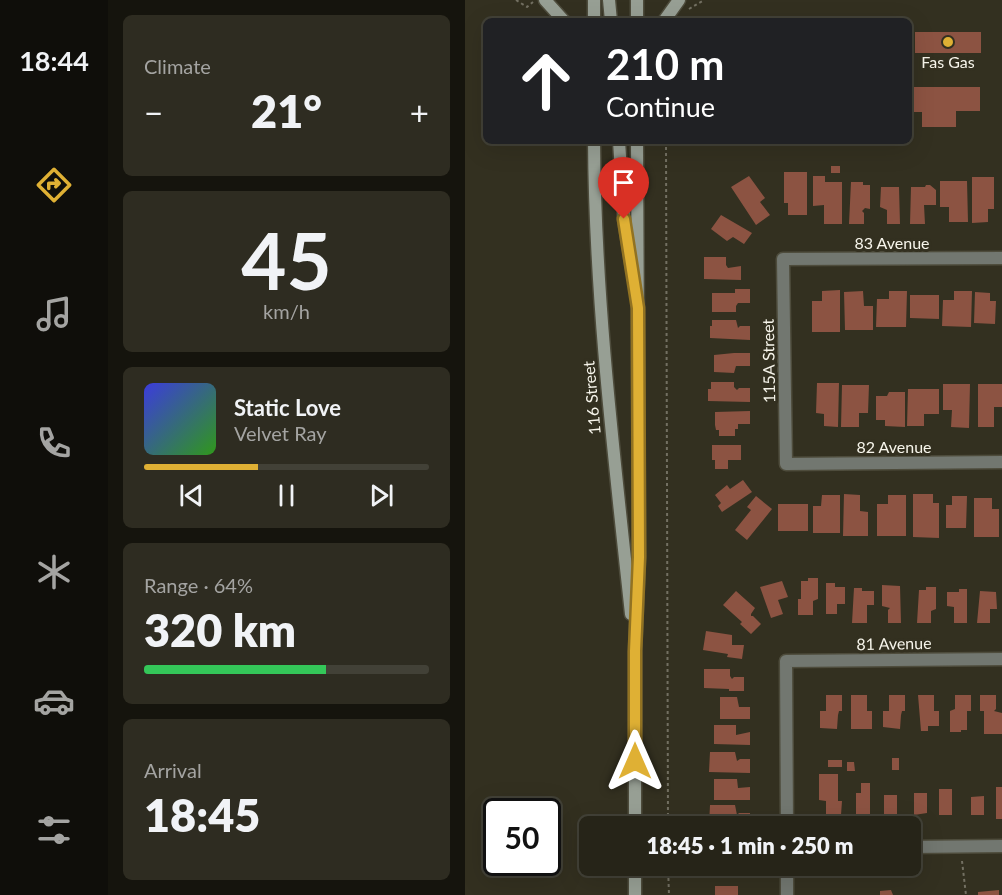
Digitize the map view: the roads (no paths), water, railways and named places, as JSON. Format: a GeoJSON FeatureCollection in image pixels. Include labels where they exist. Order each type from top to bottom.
{"type":"FeatureCollection","features":[{"type":"Feature","properties":{"kind":"main road"},"geometry":{"type":"LineString","coordinates":[[545,0],[561,18]]}},
{"type":"Feature","properties":{"kind":"main road"},"geometry":{"type":"LineString","coordinates":[[594,0],[594,18]]}},
{"type":"Feature","properties":{"kind":"main road"},"geometry":{"type":"LineString","coordinates":[[609,0],[611,18]]}},
{"type":"Feature","properties":{"kind":"main road"},"geometry":{"type":"LineString","coordinates":[[637,0],[637,18]]}},
{"type":"Feature","properties":{"kind":"main road"},"geometry":{"type":"LineString","coordinates":[[666,18],[679,0]]}},
{"type":"Feature","properties":{"kind":"main road","name":"116 Street"},"geometry":{"type":"LineString","coordinates":[[594,144],[595,231],[606,390],[635,651]]}},
{"type":"Feature","properties":{"kind":"main road"},"geometry":{"type":"LineString","coordinates":[[619,144],[624,219],[638,308]]}},
{"type":"Feature","properties":{"kind":"main road","name":"116 Street"},"geometry":{"type":"LineString","coordinates":[[635,816],[635,651],[639,557],[637,144]]}},
{"type":"Feature","properties":{"kind":"main road"},"geometry":{"type":"LineString","coordinates":[[635,876],[635,895]]}},
{"type":"Feature","properties":{"kind":"street","name":"83 Avenue"},"geometry":{"type":"LineString","coordinates":[[783,259],[1002,258]]}},
{"type":"Feature","properties":{"kind":"street","name":"115A Street"},"geometry":{"type":"LineString","coordinates":[[783,259],[786,464]]}},
{"type":"Feature","properties":{"kind":"street","name":"82 Avenue"},"geometry":{"type":"LineString","coordinates":[[786,464],[1002,462]]}},
{"type":"Feature","properties":{"kind":"street","name":"81 Avenue"},"geometry":{"type":"LineString","coordinates":[[787,816],[786,661],[1002,659]]}},
{"type":"Feature","properties":{"kind":"street"},"geometry":{"type":"LineString","coordinates":[[921,846],[1002,846]]}},
{"type":"Feature","properties":{"kind":"street"},"geometry":{"type":"LineString","coordinates":[[787,876],[787,895]]}},
{"type":"Feature","properties":{"kind":"place","name":"Fas Gas"},"geometry":{"type":"Point","coordinates":[948,42]}}]}
